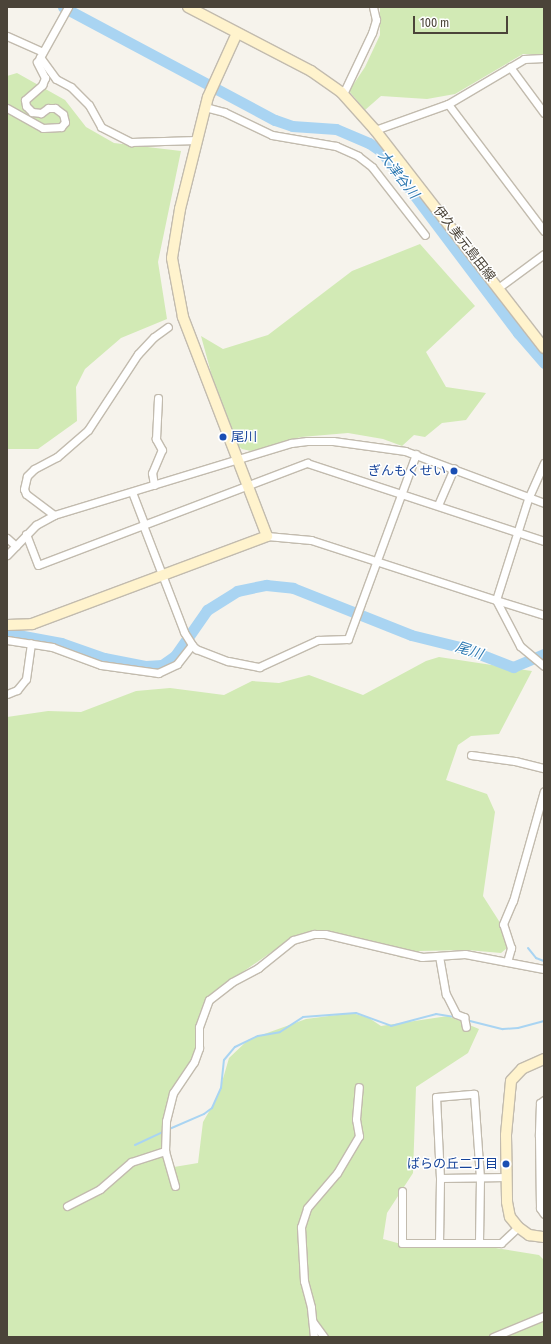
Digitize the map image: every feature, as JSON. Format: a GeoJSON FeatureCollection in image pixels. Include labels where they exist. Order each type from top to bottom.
{"type":"FeatureCollection","features":[{"type":"Feature","properties":{"kind":"street","name":"伊久美元島田線"},"geometry":{"type":"LineString","coordinates":[[188,7],[311,71],[343,94],[374,130],[544,348]]}},
{"type":"Feature","properties":{"kind":"street"},"geometry":{"type":"LineString","coordinates":[[343,94],[372,33],[376,20],[373,7]]}},
{"type":"Feature","properties":{"kind":"street"},"geometry":{"type":"LineString","coordinates":[[7,108],[43,128],[61,128],[65,122],[63,114],[55,108],[48,108],[41,113],[32,112],[26,106],[25,100],[42,86],[45,78],[39,59],[66,10]]}},
{"type":"Feature","properties":{"kind":"street"},"geometry":{"type":"LineString","coordinates":[[237,33],[216,76],[207,102],[175,234],[172,258],[174,277],[183,317],[267,536]]}},
{"type":"Feature","properties":{"kind":"street"},"geometry":{"type":"LineString","coordinates":[[7,36],[25,42],[56,79],[71,87],[89,105],[101,127],[131,142],[197,140]]}},
{"type":"Feature","properties":{"kind":"street"},"geometry":{"type":"LineString","coordinates":[[374,130],[448,104],[524,59],[544,58]]}},
{"type":"Feature","properties":{"kind":"street"},"geometry":{"type":"LineString","coordinates":[[510,67],[544,113]]}},
{"type":"Feature","properties":{"kind":"street"},"geometry":{"type":"LineString","coordinates":[[207,102],[224,112],[272,135],[336,146],[358,156],[372,167],[425,235]]}},
{"type":"Feature","properties":{"kind":"street"},"geometry":{"type":"LineString","coordinates":[[448,104],[544,231]]}},
{"type":"Feature","properties":{"kind":"street"},"geometry":{"type":"LineString","coordinates":[[498,288],[544,254]]}},
{"type":"Feature","properties":{"kind":"street"},"geometry":{"type":"LineString","coordinates":[[54,515],[26,494],[24,489],[28,476],[34,469],[57,457],[88,430],[138,354],[154,337],[168,327]]}},
{"type":"Feature","properties":{"kind":"street"},"geometry":{"type":"LineString","coordinates":[[154,485],[152,473],[162,450],[156,438],[158,398]]}},
{"type":"Feature","properties":{"kind":"street"},"geometry":{"type":"LineString","coordinates":[[7,555],[26,534],[54,515],[238,461],[291,443],[320,440],[391,447],[416,454],[528,499],[544,503]]}},
{"type":"Feature","properties":{"kind":"street"},"geometry":{"type":"LineString","coordinates":[[132,492],[184,632],[191,644],[196,649],[228,661],[259,667],[318,640],[348,639],[378,562],[416,454]]}},
{"type":"Feature","properties":{"kind":"street"},"geometry":{"type":"LineString","coordinates":[[26,534],[38,565],[307,462],[544,541]]}},
{"type":"Feature","properties":{"kind":"street"},"geometry":{"type":"LineString","coordinates":[[496,600],[528,499],[544,463]]}},
{"type":"Feature","properties":{"kind":"street"},"geometry":{"type":"LineString","coordinates":[[438,505],[454,468]]}},
{"type":"Feature","properties":{"kind":"street"},"geometry":{"type":"LineString","coordinates":[[7,625],[32,624],[267,536],[300,538],[544,615]]}},
{"type":"Feature","properties":{"kind":"street"},"geometry":{"type":"LineString","coordinates":[[7,538],[16,546]]}},
{"type":"Feature","properties":{"kind":"street"},"geometry":{"type":"LineString","coordinates":[[496,600],[500,603],[515,637],[528,654],[542,665]]}},
{"type":"Feature","properties":{"kind":"street"},"geometry":{"type":"LineString","coordinates":[[7,640],[52,647],[101,665],[158,673],[177,664],[191,644]]}},
{"type":"Feature","properties":{"kind":"street"},"geometry":{"type":"LineString","coordinates":[[7,694],[17,690],[26,678],[31,643]]}},
{"type":"Feature","properties":{"kind":"street"},"geometry":{"type":"LineString","coordinates":[[471,755],[515,761],[544,768]]}},
{"type":"Feature","properties":{"kind":"street"},"geometry":{"type":"LineString","coordinates":[[507,962],[511,948],[503,924],[513,901],[544,791]]}},
{"type":"Feature","properties":{"kind":"street"},"geometry":{"type":"LineString","coordinates":[[175,1186],[165,1151],[164,1137],[169,1104],[194,1062],[199,1048],[199,1027],[209,1000],[232,982],[258,968],[293,940],[314,934],[339,936],[415,956],[465,954],[544,969]]}},
{"type":"Feature","properties":{"kind":"street"},"geometry":{"type":"LineString","coordinates":[[439,956],[446,994],[456,1014],[464,1017],[466,1027]]}},
{"type":"Feature","properties":{"kind":"street"},"geometry":{"type":"LineString","coordinates":[[544,1059],[515,1074],[509,1087],[507,1177],[507,1202],[510,1216],[518,1227],[529,1235],[544,1237]]}},
{"type":"Feature","properties":{"kind":"street"},"geometry":{"type":"LineString","coordinates":[[314,1337],[313,1322],[304,1281],[301,1227],[307,1208],[337,1173],[359,1136],[356,1119],[359,1087]]}},
{"type":"Feature","properties":{"kind":"street"},"geometry":{"type":"LineString","coordinates":[[439,1243],[440,1178],[436,1097],[474,1094],[480,1178],[479,1243]]}},
{"type":"Feature","properties":{"kind":"street"},"geometry":{"type":"LineString","coordinates":[[544,1100],[540,1103],[539,1136],[540,1208],[544,1214]]}},
{"type":"Feature","properties":{"kind":"street"},"geometry":{"type":"LineString","coordinates":[[66,1206],[100,1189],[131,1162],[165,1151]]}},
{"type":"Feature","properties":{"kind":"street"},"geometry":{"type":"LineString","coordinates":[[440,1178],[507,1177]]}},
{"type":"Feature","properties":{"kind":"street"},"geometry":{"type":"LineString","coordinates":[[402,1191],[402,1243],[501,1243],[518,1227]]}},
{"type":"Feature","properties":{"kind":"street"},"geometry":{"type":"LineString","coordinates":[[493,1337],[544,1316]]}},
{"type":"Feature","properties":{"kind":"street"},"geometry":{"type":"LineString","coordinates":[[313,1322],[324,1337]]}},
{"type":"Feature","properties":{"kind":"green space"},"geometry":{"type":"Polygon","coordinates":[[[380,7],[544,7],[544,55],[523,54],[455,94],[427,99],[381,96],[365,110],[349,91],[365,67],[380,35],[380,7]]]}},
{"type":"Feature","properties":{"kind":"green space"},"geometry":{"type":"Polygon","coordinates":[[[17,73],[65,100],[86,127],[114,143],[181,151],[158,262],[167,319],[121,338],[85,369],[76,387],[77,421],[38,449],[7,449],[7,76],[17,73]]]}},
{"type":"Feature","properties":{"kind":"green space"},"geometry":{"type":"Polygon","coordinates":[[[420,244],[475,306],[426,352],[446,387],[486,393],[466,420],[442,423],[425,437],[414,435],[402,446],[383,439],[348,433],[301,437],[251,451],[242,449],[235,443],[213,380],[201,336],[223,349],[268,335],[352,271],[420,244]]]}},
{"type":"Feature","properties":{"kind":"green space"},"geometry":{"type":"Polygon","coordinates":[[[439,657],[532,671],[499,734],[471,736],[458,745],[446,780],[487,794],[495,812],[483,896],[513,943],[501,953],[467,950],[420,951],[401,958],[379,947],[313,930],[273,951],[221,987],[200,1012],[195,1055],[166,1114],[161,1147],[168,1168],[198,1163],[203,1122],[218,1096],[229,1058],[248,1040],[306,1019],[352,1013],[369,1018],[381,1026],[448,1016],[479,1029],[468,1053],[416,1087],[413,1173],[387,1213],[383,1239],[401,1244],[483,1246],[539,1255],[544,1260],[544,1337],[7,1337],[7,717],[48,711],[81,712],[136,691],[170,688],[224,695],[252,681],[279,683],[309,675],[363,695],[426,661],[439,657]]]}},
{"type":"Feature","properties":{"kind":"waterway","name":"大津谷川"},"geometry":{"type":"LineString","coordinates":[[63,7],[275,120],[292,126],[336,129],[369,143],[381,151],[518,333],[544,363]]}},
{"type":"Feature","properties":{"kind":"waterway","name":"尾川"},"geometry":{"type":"LineString","coordinates":[[7,633],[61,643],[104,658],[146,666],[162,665],[175,656],[207,610],[237,591],[266,585],[293,588],[411,635],[464,648],[513,667],[544,654]]}},
{"type":"Feature","properties":{"kind":"waterway"},"geometry":{"type":"LineString","coordinates":[[528,948],[536,958],[544,961]]}},
{"type":"Feature","properties":{"kind":"waterway"},"geometry":{"type":"LineString","coordinates":[[167,1130],[204,1114],[212,1108],[221,1088],[224,1060],[235,1047],[258,1036],[280,1032],[303,1017],[356,1013],[391,1026],[436,1014],[456,1017]]}},
{"type":"Feature","properties":{"kind":"waterway"},"geometry":{"type":"LineString","coordinates":[[466,1020],[503,1029],[518,1028],[544,1021]]}},
{"type":"Feature","properties":{"kind":"waterway"},"geometry":{"type":"LineString","coordinates":[[135,1145],[163,1132]]}},
{"type":"Feature","properties":{"kind":"place","name":"尾川"},"geometry":{"type":"Point","coordinates":[223,437]}},
{"type":"Feature","properties":{"kind":"place","name":"ぎんもくせい"},"geometry":{"type":"Point","coordinates":[454,471]}},
{"type":"Feature","properties":{"kind":"place","name":"ばらの丘二丁目"},"geometry":{"type":"Point","coordinates":[506,1164]}}]}
